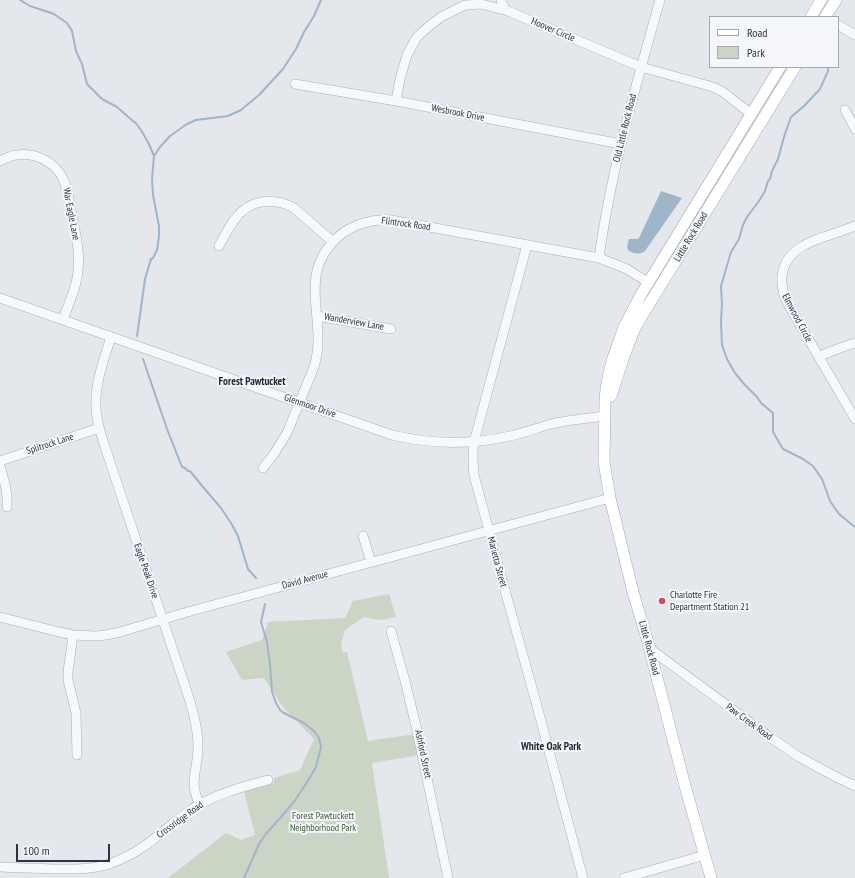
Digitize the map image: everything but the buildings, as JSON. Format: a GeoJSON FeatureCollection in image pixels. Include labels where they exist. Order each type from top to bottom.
{"type":"FeatureCollection","features":[{"type":"Feature","properties":{"kind":"main road"},"geometry":{"type":"LineString","coordinates":[[812,16],[821,0]]}},
{"type":"Feature","properties":{"kind":"main road"},"geometry":{"type":"LineString","coordinates":[[826,16],[836,0]]}},
{"type":"Feature","properties":{"kind":"main road","name":"Little Rock Road"},"geometry":{"type":"LineString","coordinates":[[711,878],[633,592],[610,498],[604,462],[606,389],[613,358],[624,327],[642,294],[779,68]]}},
{"type":"Feature","properties":{"kind":"main road","name":"Little Rock Road"},"geometry":{"type":"LineString","coordinates":[[606,416],[624,356],[643,314],[794,68]]}},
{"type":"Feature","properties":{"kind":"street"},"geometry":{"type":"LineString","coordinates":[[500,0],[504,10]]}},
{"type":"Feature","properties":{"kind":"street","name":"Old Little Rock Road"},"geometry":{"type":"LineString","coordinates":[[599,258],[607,206],[620,144],[660,0]]}},
{"type":"Feature","properties":{"kind":"street","name":"Hoover Circle"},"geometry":{"type":"LineString","coordinates":[[396,101],[400,79],[407,55],[417,37],[441,17],[465,6],[470,2],[504,10],[641,67],[713,87],[723,92],[751,114]]}},
{"type":"Feature","properties":{"kind":"street"},"geometry":{"type":"LineString","coordinates":[[839,26],[855,35]]}},
{"type":"Feature","properties":{"kind":"street","name":"Wesbrook Drive"},"geometry":{"type":"LineString","coordinates":[[296,84],[396,101],[620,144]]}},
{"type":"Feature","properties":{"kind":"street"},"geometry":{"type":"LineString","coordinates":[[845,110],[855,129]]}},
{"type":"Feature","properties":{"kind":"street","name":"War Eagle Lane"},"geometry":{"type":"LineString","coordinates":[[0,161],[16,155],[25,154],[36,156],[44,159],[58,170],[65,182],[68,191],[79,261],[76,282],[63,320]]}},
{"type":"Feature","properties":{"kind":"street"},"geometry":{"type":"LineString","coordinates":[[219,246],[235,219],[241,212],[257,203],[270,200],[279,201],[294,208],[332,242]]}},
{"type":"Feature","properties":{"kind":"street","name":"Flintrock Road"},"geometry":{"type":"LineString","coordinates":[[263,468],[286,433],[300,403],[317,357],[318,341],[315,285],[320,261],[332,242],[342,233],[356,226],[368,222],[391,220],[599,258],[627,269],[649,283]]}},
{"type":"Feature","properties":{"kind":"street","name":"Elmwood Circle"},"geometry":{"type":"LineString","coordinates":[[855,226],[804,245],[788,259],[784,268],[782,279],[782,288],[788,304],[855,419]]}},
{"type":"Feature","properties":{"kind":"street","name":"Marietta Street"},"geometry":{"type":"LineString","coordinates":[[527,245],[472,449],[472,464],[582,878]]}},
{"type":"Feature","properties":{"kind":"street","name":"Glenmoor Drive"},"geometry":{"type":"LineString","coordinates":[[0,298],[392,435],[409,439],[432,442],[474,442],[492,440],[566,421],[606,416]]}},
{"type":"Feature","properties":{"kind":"street","name":"Wanderview Lane"},"geometry":{"type":"LineString","coordinates":[[317,316],[391,329]]}},
{"type":"Feature","properties":{"kind":"street","name":"Eagle Peak Drive"},"geometry":{"type":"LineString","coordinates":[[111,337],[97,385],[96,411],[99,428],[187,692],[196,726],[198,749],[194,791],[200,805]]}},
{"type":"Feature","properties":{"kind":"street"},"geometry":{"type":"LineString","coordinates":[[819,357],[855,343]]}},
{"type":"Feature","properties":{"kind":"street","name":"Splitrock Lane"},"geometry":{"type":"LineString","coordinates":[[0,461],[99,428]]}},
{"type":"Feature","properties":{"kind":"street"},"geometry":{"type":"LineString","coordinates":[[0,466],[7,490],[6,507]]}},
{"type":"Feature","properties":{"kind":"street","name":"David Avenue"},"geometry":{"type":"LineString","coordinates":[[0,617],[73,635],[106,635],[610,498]]}},
{"type":"Feature","properties":{"kind":"street"},"geometry":{"type":"LineString","coordinates":[[363,536],[371,562]]}},
{"type":"Feature","properties":{"kind":"street","name":"Ashford Street"},"geometry":{"type":"LineString","coordinates":[[391,632],[416,726],[448,878]]}},
{"type":"Feature","properties":{"kind":"street"},"geometry":{"type":"LineString","coordinates":[[73,635],[68,680],[76,714],[77,755]]}},
{"type":"Feature","properties":{"kind":"street","name":"Paw Creek Road"},"geometry":{"type":"LineString","coordinates":[[649,648],[799,757],[833,776],[855,786]]}},
{"type":"Feature","properties":{"kind":"street","name":"Crossridge Road"},"geometry":{"type":"LineString","coordinates":[[0,867],[82,869],[108,865],[126,858],[142,848],[200,805],[224,793],[268,780]]}},
{"type":"Feature","properties":{"kind":"street"},"geometry":{"type":"LineString","coordinates":[[624,878],[705,855]]}},
{"type":"Feature","properties":{"kind":"green space","name":"Forest Pawtuckett Neighborhood Park"},"geometry":{"type":"Polygon","coordinates":[[[389,594],[396,617],[379,620],[364,617],[345,630],[341,645],[343,653],[347,652],[368,741],[415,734],[420,755],[372,763],[389,878],[168,878],[226,833],[241,840],[255,835],[244,791],[274,783],[274,778],[300,770],[314,739],[283,707],[264,678],[242,680],[226,652],[262,640],[268,622],[345,618],[353,601],[389,594]]]}},
{"type":"Feature","properties":{"kind":"water"},"geometry":{"type":"Polygon","coordinates":[[[661,191],[682,198],[645,251],[636,254],[628,250],[627,247],[629,239],[639,238],[661,191]]]}},
{"type":"Feature","properties":{"kind":"waterway"},"geometry":{"type":"LineString","coordinates":[[20,0],[30,6],[54,14],[67,23],[72,31],[76,51],[82,64],[87,84],[102,99],[117,107],[135,122],[149,144],[154,156],[152,179],[153,195],[159,226],[159,236],[157,250],[151,259],[145,279],[137,336]]}},
{"type":"Feature","properties":{"kind":"waterway"},"geometry":{"type":"LineString","coordinates":[[154,156],[170,136],[187,124],[196,120],[228,116],[241,110],[259,95],[283,69],[296,49],[321,0]]}},
{"type":"Feature","properties":{"kind":"waterway"},"geometry":{"type":"LineString","coordinates":[[828,68],[820,89],[791,117],[778,159],[765,191],[747,217],[739,239],[731,252],[721,286],[722,345],[727,359],[735,373],[761,403],[773,413],[773,432],[783,449],[813,466],[822,479],[830,501],[839,514],[855,527]]}},
{"type":"Feature","properties":{"kind":"waterway"},"geometry":{"type":"LineString","coordinates":[[143,359],[167,429],[182,467],[190,471],[221,508],[238,536],[248,569],[256,578]]}},
{"type":"Feature","properties":{"kind":"waterway"},"geometry":{"type":"LineString","coordinates":[[244,878],[259,844],[294,802],[309,779],[316,767],[321,747],[319,738],[314,731],[304,723],[284,713],[280,710],[276,703],[272,692],[267,642],[261,622],[265,604]]}},
{"type":"Feature","properties":{"kind":"place","name":"Charlotte Fire Department Station 21"},"geometry":{"type":"Point","coordinates":[662,601]}},
{"type":"Feature","properties":{"kind":"district","name":"Forest Pawtucket"},"geometry":{"type":"Point","coordinates":[252,382]}},
{"type":"Feature","properties":{"kind":"district","name":"White Oak Park"},"geometry":{"type":"Point","coordinates":[551,747]}}]}
